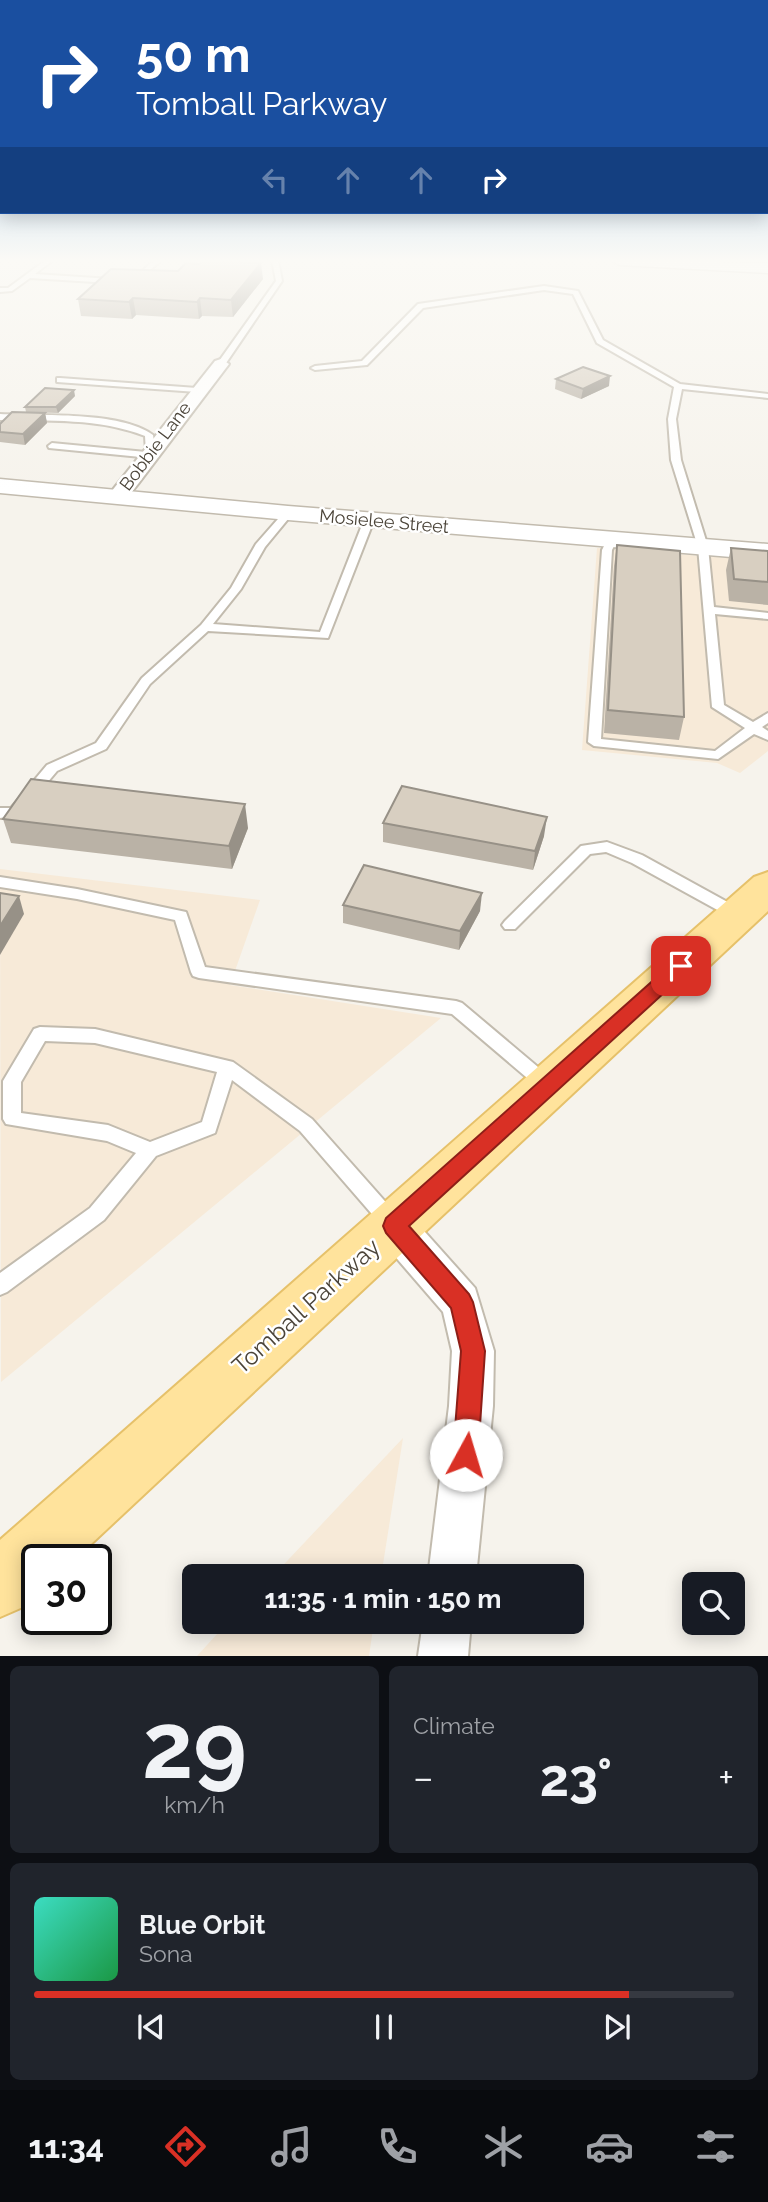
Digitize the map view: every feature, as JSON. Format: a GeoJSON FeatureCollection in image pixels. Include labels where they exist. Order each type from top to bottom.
{"type":"FeatureCollection","features":[{"type":"Feature","properties":{"kind":"main road","name":"Tomball Parkway"},"geometry":{"type":"LineString","coordinates":[[0,1584],[753,901]]}},
{"type":"Feature","properties":{"kind":"street","name":"Bobbie Lane"},"geometry":{"type":"LineString","coordinates":[[118,496],[197,390],[221,364]]}},
{"type":"Feature","properties":{"kind":"street","name":"Mosielee Street"},"geometry":{"type":"LineString","coordinates":[[0,485],[288,513],[768,552]]}},
{"type":"Feature","properties":{"kind":"street"},"geometry":{"type":"LineString","coordinates":[[394,1226],[461,1302],[473,1351],[471,1406],[453,1564]]}},
{"type":"Feature","properties":{"kind":"street"},"geometry":{"type":"LineString","coordinates":[[443,1656],[446,1634]]}},
{"type":"Feature","properties":{"kind":"lane"},"geometry":{"type":"LineString","coordinates":[[221,364],[240,337]]}},
{"type":"Feature","properties":{"kind":"lane"},"geometry":{"type":"LineString","coordinates":[[315,368],[364,363],[390,337]]}},
{"type":"Feature","properties":{"kind":"lane"},"geometry":{"type":"LineString","coordinates":[[598,337],[600,341],[678,386],[768,396]]}},
{"type":"Feature","properties":{"kind":"lane"},"geometry":{"type":"LineString","coordinates":[[60,380],[197,390]]}},
{"type":"Feature","properties":{"kind":"lane"},"geometry":{"type":"LineString","coordinates":[[678,386],[672,419],[676,460],[703,547],[718,707],[768,736]]}},
{"type":"Feature","properties":{"kind":"lane"},"geometry":{"type":"LineString","coordinates":[[0,417],[99,422],[138,429],[149,435],[151,455],[52,446]]}},
{"type":"Feature","properties":{"kind":"lane"},"geometry":{"type":"LineString","coordinates":[[0,813],[15,812],[52,768],[101,746],[146,681],[205,627],[236,589],[260,546],[288,513]]}},
{"type":"Feature","properties":{"kind":"lane"},"geometry":{"type":"LineString","coordinates":[[205,627],[324,636],[369,520]]}},
{"type":"Feature","properties":{"kind":"lane"},"geometry":{"type":"LineString","coordinates":[[612,540],[607,550],[594,742],[718,755],[768,717]]}},
{"type":"Feature","properties":{"kind":"lane"},"geometry":{"type":"LineString","coordinates":[[708,610],[768,616]]}},
{"type":"Feature","properties":{"kind":"lane"},"geometry":{"type":"LineString","coordinates":[[510,925],[586,850],[607,847],[753,901]]}},
{"type":"Feature","properties":{"kind":"lane"},"geometry":{"type":"LineString","coordinates":[[0,882],[77,894],[181,916],[199,972],[456,1008],[549,1086]]}},
{"type":"Feature","properties":{"kind":"lane"},"geometry":{"type":"LineString","coordinates":[[150,1150],[108,1133],[12,1119],[12,1081],[40,1034],[95,1036],[227,1067],[306,1125],[394,1226]]}},
{"type":"Feature","properties":{"kind":"lane"},"geometry":{"type":"LineString","coordinates":[[0,1285],[97,1214],[150,1150],[209,1127],[227,1067]]}},
{"type":"Feature","properties":{"kind":"shaded area"},"geometry":{"type":"Polygon","coordinates":[[[597,548],[768,561],[768,751],[740,773],[717,763],[582,750],[597,548]]]}},
{"type":"Feature","properties":{"kind":"shaded area"},"geometry":{"type":"Polygon","coordinates":[[[0,869],[260,900],[230,985],[441,1018],[1,1382],[0,869]]]}},
{"type":"Feature","properties":{"kind":"shaded area"},"geometry":{"type":"Polygon","coordinates":[[[403,1438],[383,1564],[284,1564],[403,1438]]]}},
{"type":"Feature","properties":{"kind":"shaded area"},"geometry":{"type":"Polygon","coordinates":[[[217,1634],[372,1634],[369,1656],[197,1656],[217,1634]]]}},
{"type":"Feature","properties":{"kind":"building"},"geometry":{"type":"Polygon","coordinates":[[[583,367],[610,376],[583,389],[556,379],[583,367]]]}},
{"type":"Feature","properties":{"kind":"building"},"geometry":{"type":"Polygon","coordinates":[[[45,388],[74,390],[56,407],[25,407],[45,388]]]}},
{"type":"Feature","properties":{"kind":"building"},"geometry":{"type":"Polygon","coordinates":[[[12,412],[45,413],[23,434],[0,432],[0,424],[12,412]]]}},
{"type":"Feature","properties":{"kind":"building"},"geometry":{"type":"Polygon","coordinates":[[[617,545],[680,551],[684,717],[608,710],[617,545]]]}},
{"type":"Feature","properties":{"kind":"building"},"geometry":{"type":"Polygon","coordinates":[[[731,548],[768,551],[768,582],[734,579],[731,548]]]}},
{"type":"Feature","properties":{"kind":"building"},"geometry":{"type":"Polygon","coordinates":[[[31,779],[245,804],[229,846],[3,819],[31,779]]]}},
{"type":"Feature","properties":{"kind":"building"},"geometry":{"type":"Polygon","coordinates":[[[402,786],[547,817],[535,851],[383,823],[402,786]]]}},
{"type":"Feature","properties":{"kind":"building"},"geometry":{"type":"Polygon","coordinates":[[[364,865],[482,893],[460,931],[343,905],[364,865]]]}},
{"type":"Feature","properties":{"kind":"building"},"geometry":{"type":"Polygon","coordinates":[[[0,893],[19,896],[0,926],[0,893]]]}},
{"type":"Feature","properties":{"kind":"route"},"geometry":{"type":"LineString","coordinates":[[466,1455],[473,1351],[461,1302],[394,1226],[681,966]]}}]}
